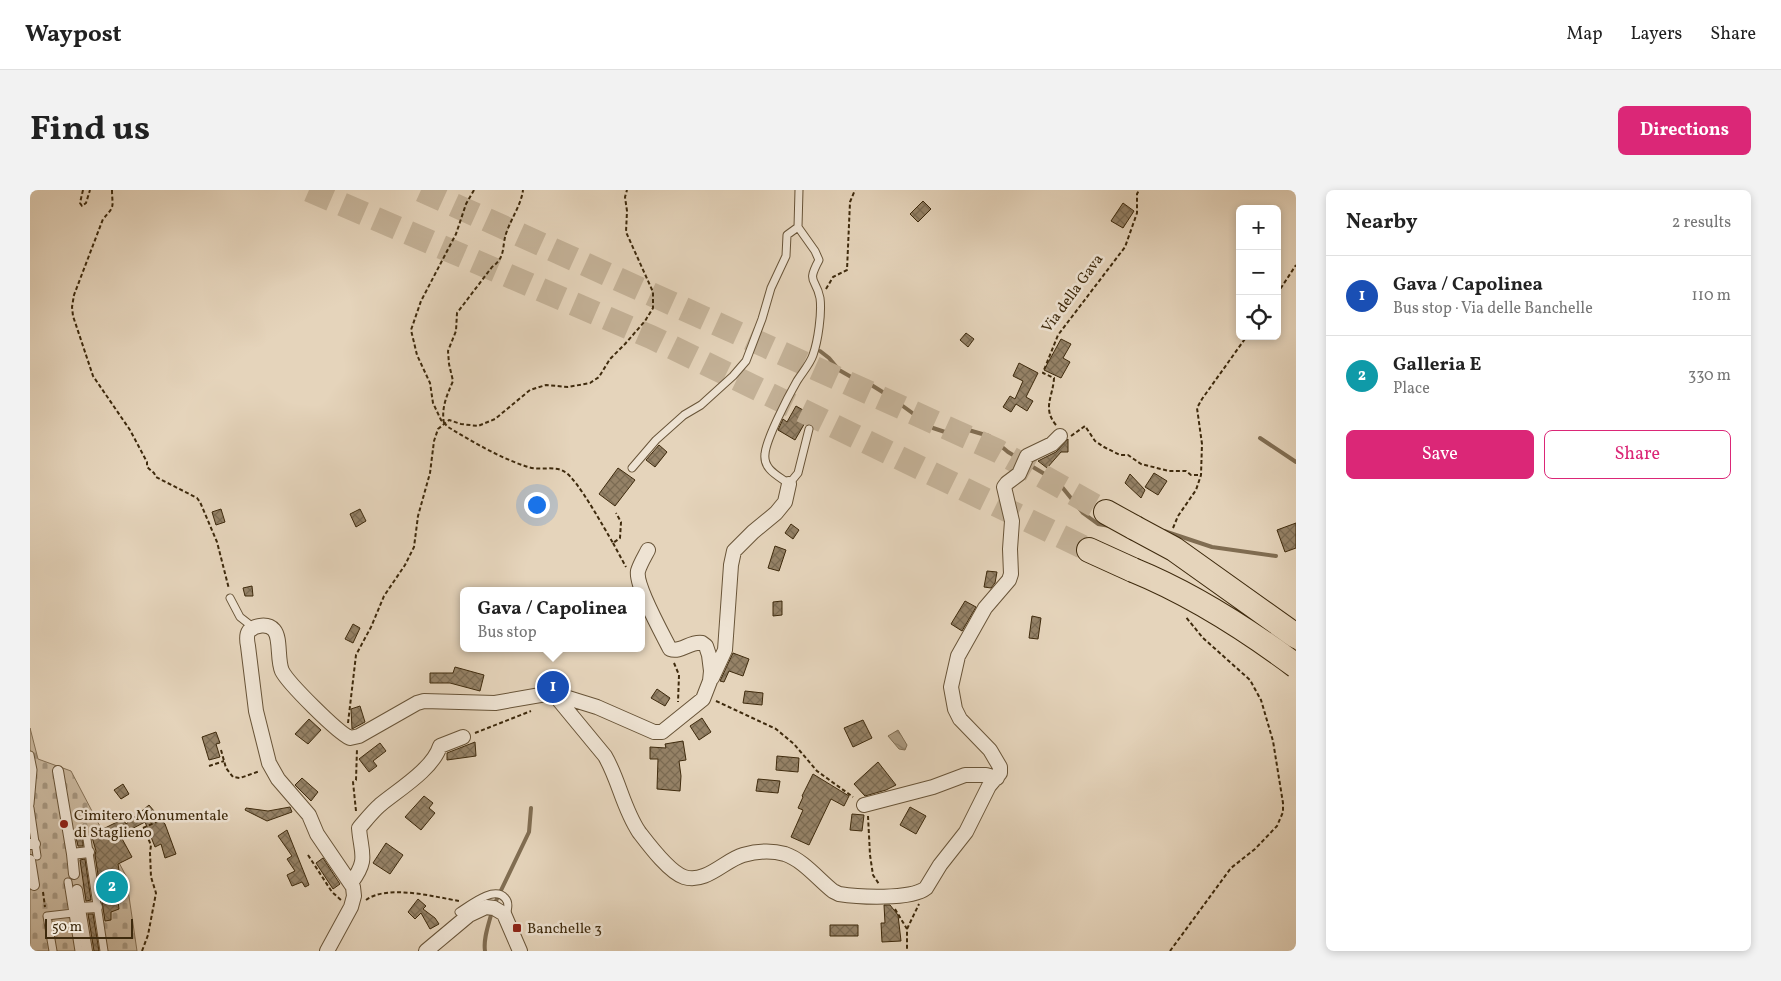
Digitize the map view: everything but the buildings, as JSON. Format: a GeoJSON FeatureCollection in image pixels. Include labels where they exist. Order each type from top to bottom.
{"type":"FeatureCollection","features":[{"type":"Feature","properties":{"kind":"highway"},"geometry":{"type":"LineString","coordinates":[[1106,512],[1174,549],[1296,636]]}},
{"type":"Feature","properties":{"kind":"highway"},"geometry":{"type":"LineString","coordinates":[[1089,550],[1162,581],[1224,615],[1296,666]]}},
{"type":"Feature","properties":{"kind":"street"},"geometry":{"type":"LineString","coordinates":[[547,693],[605,756],[612,768],[626,808],[638,830],[670,868],[685,878],[703,876],[742,855],[771,851],[792,857],[832,891],[839,894],[882,891],[912,894],[926,888],[940,865],[966,832],[989,786],[997,778],[1000,770],[995,756],[986,743],[960,719],[954,709],[951,687],[958,656],[981,616],[995,595],[1009,580],[1011,574],[1012,521],[1004,487],[1019,474],[1027,456],[1052,444],[1060,436]]}},
{"type":"Feature","properties":{"kind":"street"},"geometry":{"type":"LineString","coordinates":[[327,951],[351,908],[354,896],[351,884],[317,834],[309,815],[278,780],[269,763],[256,711],[247,637],[249,632],[254,628],[265,626],[274,630],[277,636],[283,672],[294,686],[350,737],[424,701],[495,703],[547,693],[598,707],[654,732],[662,732],[703,700],[725,650],[731,565],[734,551],[776,513],[784,502],[789,484]]}},
{"type":"Feature","properties":{"kind":"street"},"geometry":{"type":"LineString","coordinates":[[641,587],[638,571],[648,550]]}},
{"type":"Feature","properties":{"kind":"street"},"geometry":{"type":"LineString","coordinates":[[645,596],[670,649],[677,650],[698,642],[706,646],[711,663],[710,682]]}},
{"type":"Feature","properties":{"kind":"street"},"geometry":{"type":"LineString","coordinates":[[351,884],[358,873],[363,855],[359,828],[378,807],[419,774],[438,753],[440,746],[463,738]]}},
{"type":"Feature","properties":{"kind":"street"},"geometry":{"type":"LineString","coordinates":[[58,771],[72,854],[71,878]]}},
{"type":"Feature","properties":{"kind":"street"},"geometry":{"type":"LineString","coordinates":[[864,805],[933,787],[965,775],[986,775],[997,778]]}},
{"type":"Feature","properties":{"kind":"street"},"geometry":{"type":"LineString","coordinates":[[72,854],[89,852]]}},
{"type":"Feature","properties":{"kind":"street"},"geometry":{"type":"LineString","coordinates":[[34,858],[34,882]]}},
{"type":"Feature","properties":{"kind":"street"},"geometry":{"type":"LineString","coordinates":[[77,890],[77,911],[87,951]]}},
{"type":"Feature","properties":{"kind":"street"},"geometry":{"type":"LineString","coordinates":[[77,911],[97,907]]}},
{"type":"Feature","properties":{"kind":"street"},"geometry":{"type":"LineString","coordinates":[[426,951],[469,915],[482,908],[494,908],[501,911],[520,951]]}},
{"type":"Feature","properties":{"kind":"lane"},"geometry":{"type":"LineString","coordinates":[[799,190],[798,227],[819,260],[813,270],[812,280],[820,299],[819,328],[813,356],[796,382],[767,443],[764,456],[770,472],[789,484],[798,473],[808,429]]}},
{"type":"Feature","properties":{"kind":"lane"},"geometry":{"type":"LineString","coordinates":[[632,468],[656,440],[684,415],[706,401],[746,361],[772,288],[786,256],[787,235],[798,227]]}},
{"type":"Feature","properties":{"kind":"lane"},"geometry":{"type":"LineString","coordinates":[[230,598],[240,617],[254,628]]}},
{"type":"Feature","properties":{"kind":"lane"},"geometry":{"type":"LineString","coordinates":[[30,755],[33,770],[30,806],[34,858]]}},
{"type":"Feature","properties":{"kind":"lane"},"geometry":{"type":"LineString","coordinates":[[87,838],[104,951]]}},
{"type":"Feature","properties":{"kind":"lane"},"geometry":{"type":"LineString","coordinates":[[71,878],[77,911],[79,951]]}},
{"type":"Feature","properties":{"kind":"lane"},"geometry":{"type":"LineString","coordinates":[[459,912],[492,893],[501,895],[508,902],[505,917]]}},
{"type":"Feature","properties":{"kind":"lane"},"geometry":{"type":"LineString","coordinates":[[53,951],[47,916],[77,911]]}},
{"type":"Feature","properties":{"kind":"path"},"geometry":{"type":"LineString","coordinates":[[83,190],[80,203],[82,206],[86,203],[90,190]]}},
{"type":"Feature","properties":{"kind":"path"},"geometry":{"type":"LineString","coordinates":[[112,190],[114,203],[103,219],[74,295],[73,316],[93,376],[130,430],[147,462],[147,467],[156,477],[197,498],[200,502],[217,542],[230,598]]}},
{"type":"Feature","properties":{"kind":"path"},"geometry":{"type":"LineString","coordinates":[[474,190],[466,204],[456,234],[421,301],[411,330],[416,355],[430,383],[433,403],[441,420],[453,430],[514,463],[534,469],[557,468],[566,472],[586,498],[613,543],[620,538],[621,522],[616,513]]}},
{"type":"Feature","properties":{"kind":"path"},"geometry":{"type":"LineString","coordinates":[[444,423],[445,398],[454,381],[449,364],[448,351],[456,331],[457,313],[492,267],[499,262],[507,231],[522,199],[523,190]]}},
{"type":"Feature","properties":{"kind":"path"},"geometry":{"type":"LineString","coordinates":[[359,828],[354,791],[357,758],[350,737],[356,654],[371,627],[384,596],[405,565],[414,547],[418,516],[430,473],[434,441],[438,428],[447,421],[452,420],[461,424],[478,426],[495,419],[530,390],[546,385],[568,388],[590,383],[599,377],[610,359],[646,322],[653,308],[653,292],[626,232],[627,211],[624,196],[627,190]]}},
{"type":"Feature","properties":{"kind":"path"},"geometry":{"type":"LineString","coordinates":[[820,299],[833,277],[847,270],[850,202],[855,190]]}},
{"type":"Feature","properties":{"kind":"path","name":"Via della Gava"},"geometry":{"type":"LineString","coordinates":[[1060,436],[1060,429],[1051,419],[1048,410],[1054,378],[1044,373],[1044,370],[1058,335],[1125,247],[1137,213],[1137,194],[1139,190]]}},
{"type":"Feature","properties":{"kind":"path"},"geometry":{"type":"LineString","coordinates":[[1281,288],[1296,265]]}},
{"type":"Feature","properties":{"kind":"path"},"geometry":{"type":"LineString","coordinates":[[1172,532],[1178,516],[1196,490],[1201,475],[1202,444],[1197,408],[1244,340]]}},
{"type":"Feature","properties":{"kind":"path"},"geometry":{"type":"LineString","coordinates":[[1060,436],[1070,437],[1085,426],[1095,441],[1120,455],[1128,455],[1142,464],[1169,471],[1186,471],[1191,475],[1201,475]]}},
{"type":"Feature","properties":{"kind":"path"},"geometry":{"type":"LineString","coordinates":[[1170,951],[1231,868],[1255,849],[1277,826],[1283,812],[1273,741],[1261,700],[1250,680],[1203,638],[1183,612]]}},
{"type":"Feature","properties":{"kind":"path"},"geometry":{"type":"LineString","coordinates":[[670,649],[679,675],[672,724]]}},
{"type":"Feature","properties":{"kind":"path"},"geometry":{"type":"LineString","coordinates":[[463,738],[533,710],[547,693]]}},
{"type":"Feature","properties":{"kind":"path"},"geometry":{"type":"LineString","coordinates":[[703,700],[721,703],[776,729],[794,744],[817,771],[864,805],[869,820],[870,855],[873,875],[907,929]]}},
{"type":"Feature","properties":{"kind":"path"},"geometry":{"type":"LineString","coordinates":[[221,750],[230,774],[236,778],[254,774],[269,763]]}},
{"type":"Feature","properties":{"kind":"path"},"geometry":{"type":"LineString","coordinates":[[209,766],[224,762]]}},
{"type":"Feature","properties":{"kind":"path"},"geometry":{"type":"LineString","coordinates":[[142,951],[148,935],[156,893],[151,870],[151,845],[143,827],[163,819]]}},
{"type":"Feature","properties":{"kind":"path"},"geometry":{"type":"LineString","coordinates":[[308,855],[332,892],[351,908],[355,909],[371,896],[386,893],[421,894],[467,902],[479,900]]}},
{"type":"Feature","properties":{"kind":"path"},"geometry":{"type":"LineString","coordinates":[[34,882],[47,916]]}},
{"type":"Feature","properties":{"kind":"path"},"geometry":{"type":"LineString","coordinates":[[906,951],[907,929],[926,888]]}},
{"type":"Feature","properties":{"kind":"green space","name":"Cimitero Monumentale di Staglieno"},"geometry":{"type":"Polygon","coordinates":[[[30,728],[38,759],[71,771],[126,876],[137,951],[30,951],[30,728]]]}},
{"type":"Feature","properties":{"kind":"water"},"geometry":{"type":"Polygon","coordinates":[[[898,730],[907,745],[905,750],[899,749],[888,736],[898,730]]]}},
{"type":"Feature","properties":{"kind":"waterway"},"geometry":{"type":"LineString","coordinates":[[820,351],[839,370],[853,378],[865,381],[933,428],[945,432],[965,429],[989,436],[1008,452],[1058,482],[1083,513],[1098,524],[1110,526]]}},
{"type":"Feature","properties":{"kind":"waterway"},"geometry":{"type":"LineString","coordinates":[[1260,438],[1296,462]]}},
{"type":"Feature","properties":{"kind":"waterway"},"geometry":{"type":"LineString","coordinates":[[1164,531],[1212,547],[1276,556]]}},
{"type":"Feature","properties":{"kind":"waterway"},"geometry":{"type":"LineString","coordinates":[[494,905],[529,832],[531,808]]}},
{"type":"Feature","properties":{"kind":"waterway"},"geometry":{"type":"LineString","coordinates":[[485,951],[486,936],[492,911]]}},
{"type":"Feature","properties":{"kind":"tunnel"},"geometry":{"type":"LineString","coordinates":[[309,190],[651,337],[1089,550]]}},
{"type":"Feature","properties":{"kind":"tunnel"},"geometry":{"type":"LineString","coordinates":[[421,190],[998,451],[1106,512]]}},
{"type":"Feature","properties":{"kind":"place","name":"Gava / Capolinea"},"geometry":{"type":"Point","coordinates":[553,687]}},
{"type":"Feature","properties":{"kind":"place","name":"Cimitero Monumentale di Staglieno"},"geometry":{"type":"Point","coordinates":[64,824]}},
{"type":"Feature","properties":{"kind":"place","name":"Galleria E"},"geometry":{"type":"Point","coordinates":[112,887]}},
{"type":"Feature","properties":{"kind":"place","name":"Banchelle 3"},"geometry":{"type":"Point","coordinates":[517,928]}}]}
